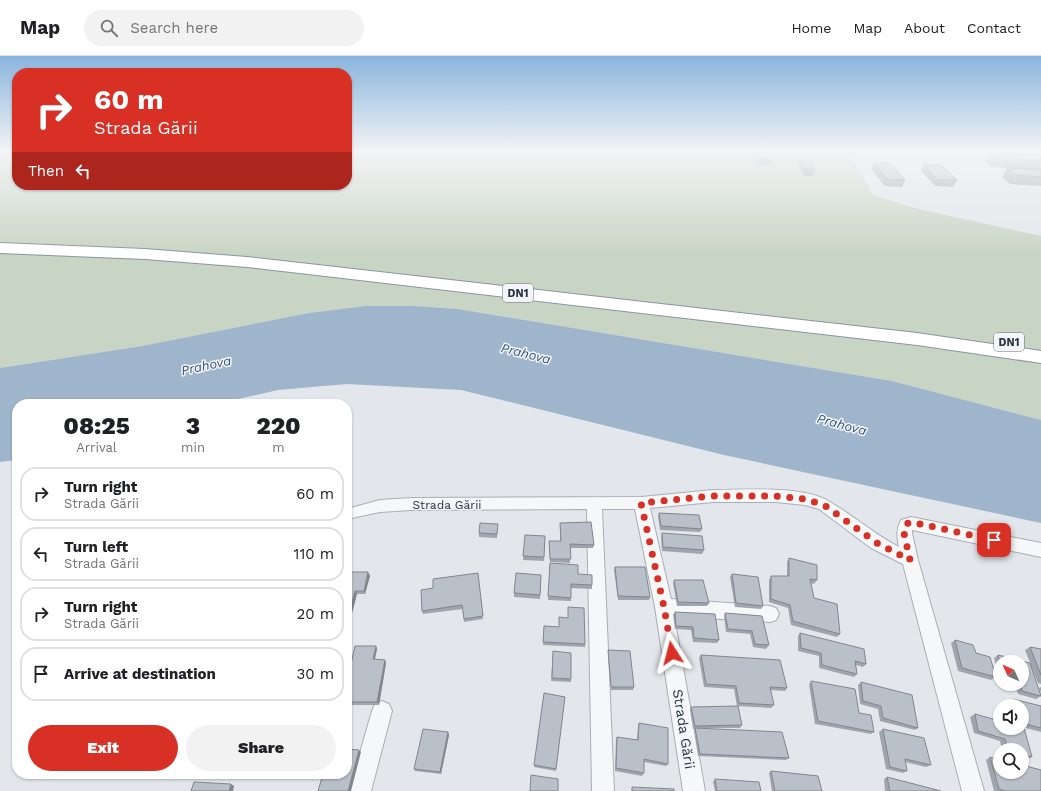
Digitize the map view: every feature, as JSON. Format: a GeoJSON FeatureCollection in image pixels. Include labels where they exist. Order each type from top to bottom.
{"type":"FeatureCollection","features":[{"type":"Feature","properties":{"kind":"highway","name":"DN1"},"geometry":{"type":"LineString","coordinates":[[0,243],[150,249],[259,257],[902,329],[1041,347]]}},
{"type":"Feature","properties":{"kind":"highway","name":"DN1"},"geometry":{"type":"LineString","coordinates":[[0,248],[145,254],[247,262],[917,339],[1041,357]]}},
{"type":"Feature","properties":{"kind":"street","name":"Strada Gării"},"geometry":{"type":"LineString","coordinates":[[352,513],[380,506],[411,504],[641,503],[713,496],[776,496],[805,499],[824,505],[877,543],[910,560]]}},
{"type":"Feature","properties":{"kind":"street","name":"Strada Gării"},"geometry":{"type":"LineString","coordinates":[[641,503],[664,607],[694,791]]}},
{"type":"Feature","properties":{"kind":"street"},"geometry":{"type":"LineString","coordinates":[[594,504],[603,791]]}},
{"type":"Feature","properties":{"kind":"street"},"geometry":{"type":"LineString","coordinates":[[973,791],[910,560],[904,533],[906,524],[911,522],[1041,550]]}},
{"type":"Feature","properties":{"kind":"street"},"geometry":{"type":"LineString","coordinates":[[664,607],[770,614]]}},
{"type":"Feature","properties":{"kind":"street"},"geometry":{"type":"LineString","coordinates":[[360,791],[382,711]]}},
{"type":"Feature","properties":{"kind":"green space"},"geometry":{"type":"Polygon","coordinates":[[[0,185],[12,185],[12,190],[352,190],[352,185],[867,185],[873,195],[914,208],[1041,236],[1041,420],[892,381],[458,309],[414,306],[365,306],[309,313],[142,346],[0,368],[0,185]]]}},
{"type":"Feature","properties":{"kind":"water","name":"Prahova"},"geometry":{"type":"Polygon","coordinates":[[[365,306],[414,306],[458,309],[892,381],[1041,420],[1041,523],[724,455],[461,390],[347,384],[278,390],[238,399],[12,399],[12,461],[0,462],[0,368],[142,346],[309,313],[365,306]]]}},
{"type":"Feature","properties":{"kind":"building"},"geometry":{"type":"Polygon","coordinates":[[[659,513],[699,515],[702,529],[661,526],[659,513]]]}},
{"type":"Feature","properties":{"kind":"building"},"geometry":{"type":"Polygon","coordinates":[[[591,522],[594,545],[570,544],[571,559],[550,559],[549,541],[561,541],[560,523],[591,522]]]}},
{"type":"Feature","properties":{"kind":"building"},"geometry":{"type":"Polygon","coordinates":[[[480,523],[498,524],[497,534],[479,533],[480,523]]]}},
{"type":"Feature","properties":{"kind":"building"},"geometry":{"type":"Polygon","coordinates":[[[662,533],[702,536],[704,550],[663,547],[662,533]]]}},
{"type":"Feature","properties":{"kind":"building"},"geometry":{"type":"Polygon","coordinates":[[[525,535],[545,536],[544,557],[523,556],[525,535]]]}},
{"type":"Feature","properties":{"kind":"building"},"geometry":{"type":"Polygon","coordinates":[[[789,558],[817,565],[817,580],[810,579],[814,598],[837,604],[840,634],[793,621],[790,605],[771,599],[771,576],[789,576],[789,558]]]}},
{"type":"Feature","properties":{"kind":"building"},"geometry":{"type":"Polygon","coordinates":[[[550,563],[578,565],[578,574],[592,575],[592,585],[571,584],[571,598],[548,596],[550,563]]]}},
{"type":"Feature","properties":{"kind":"building"},"geometry":{"type":"Polygon","coordinates":[[[615,567],[645,567],[650,597],[618,596],[615,567]]]}},
{"type":"Feature","properties":{"kind":"building"},"geometry":{"type":"Polygon","coordinates":[[[352,572],[368,572],[364,591],[355,591],[352,602],[352,572]]]}},
{"type":"Feature","properties":{"kind":"building"},"geometry":{"type":"Polygon","coordinates":[[[478,573],[483,616],[464,619],[462,605],[422,611],[421,590],[433,588],[433,579],[478,573]]]}},
{"type":"Feature","properties":{"kind":"building"},"geometry":{"type":"Polygon","coordinates":[[[516,573],[541,575],[540,595],[514,593],[516,573]]]}},
{"type":"Feature","properties":{"kind":"building"},"geometry":{"type":"Polygon","coordinates":[[[732,574],[758,577],[763,606],[736,603],[732,574]]]}},
{"type":"Feature","properties":{"kind":"building"},"geometry":{"type":"Polygon","coordinates":[[[674,580],[703,580],[709,603],[678,602],[674,580]]]}},
{"type":"Feature","properties":{"kind":"building"},"geometry":{"type":"Polygon","coordinates":[[[568,607],[584,608],[585,644],[543,642],[544,626],[559,627],[559,617],[568,618],[568,607]]]}},
{"type":"Feature","properties":{"kind":"building"},"geometry":{"type":"Polygon","coordinates":[[[675,612],[715,614],[719,640],[694,638],[693,627],[676,626],[675,612]]]}},
{"type":"Feature","properties":{"kind":"building"},"geometry":{"type":"Polygon","coordinates":[[[725,613],[762,616],[769,645],[755,644],[752,631],[728,629],[725,613]]]}},
{"type":"Feature","properties":{"kind":"building"},"geometry":{"type":"Polygon","coordinates":[[[800,633],[864,649],[866,664],[855,661],[857,674],[822,665],[821,653],[801,648],[800,633]]]}},
{"type":"Feature","properties":{"kind":"building"},"geometry":{"type":"Polygon","coordinates":[[[955,640],[973,645],[976,653],[990,657],[993,667],[993,676],[962,668],[955,640]]]}},
{"type":"Feature","properties":{"kind":"building"},"geometry":{"type":"Polygon","coordinates":[[[355,646],[376,646],[373,659],[385,660],[377,702],[352,702],[352,659],[355,646]]]}},
{"type":"Feature","properties":{"kind":"building"},"geometry":{"type":"Polygon","coordinates":[[[1030,647],[1041,649],[1041,675],[1030,647]]]}},
{"type":"Feature","properties":{"kind":"building"},"geometry":{"type":"Polygon","coordinates":[[[608,650],[630,651],[634,687],[611,687],[608,650]]]}},
{"type":"Feature","properties":{"kind":"building"},"geometry":{"type":"Polygon","coordinates":[[[553,651],[571,653],[571,679],[552,678],[553,651]]]}},
{"type":"Feature","properties":{"kind":"building"},"geometry":{"type":"Polygon","coordinates":[[[701,655],[780,660],[787,688],[770,687],[774,705],[739,703],[736,686],[706,684],[701,655]]]}},
{"type":"Feature","properties":{"kind":"building"},"geometry":{"type":"Polygon","coordinates":[[[1029,663],[1030,663],[1041,696],[1022,691],[1029,691],[1029,663]]]}},
{"type":"Feature","properties":{"kind":"building"},"geometry":{"type":"Polygon","coordinates":[[[811,681],[855,689],[859,713],[871,715],[874,732],[818,721],[811,681]]]}},
{"type":"Feature","properties":{"kind":"building"},"geometry":{"type":"Polygon","coordinates":[[[861,682],[912,695],[918,728],[883,718],[881,706],[863,701],[861,682]]]}},
{"type":"Feature","properties":{"kind":"building"},"geometry":{"type":"Polygon","coordinates":[[[544,693],[565,697],[556,769],[534,765],[544,693]]]}},
{"type":"Feature","properties":{"kind":"building"},"geometry":{"type":"Polygon","coordinates":[[[1029,703],[1041,706],[1041,728],[1029,725],[1029,703]]]}},
{"type":"Feature","properties":{"kind":"building"},"geometry":{"type":"Polygon","coordinates":[[[738,706],[742,725],[695,726],[691,707],[738,706]]]}},
{"type":"Feature","properties":{"kind":"building"},"geometry":{"type":"Polygon","coordinates":[[[975,714],[993,719],[993,735],[1026,735],[1028,743],[1006,743],[1005,739],[978,731],[975,714]]]}},
{"type":"Feature","properties":{"kind":"building"},"geometry":{"type":"Polygon","coordinates":[[[639,723],[668,728],[668,764],[644,759],[644,773],[616,768],[617,737],[638,740],[639,723]]]}},
{"type":"Feature","properties":{"kind":"building"},"geometry":{"type":"Polygon","coordinates":[[[695,728],[782,732],[789,758],[700,754],[695,728]]]}},
{"type":"Feature","properties":{"kind":"building"},"geometry":{"type":"Polygon","coordinates":[[[423,729],[448,732],[440,772],[414,769],[423,729]]]}},
{"type":"Feature","properties":{"kind":"building"},"geometry":{"type":"Polygon","coordinates":[[[883,729],[924,738],[931,765],[905,759],[907,771],[890,767],[883,729]]]}},
{"type":"Feature","properties":{"kind":"building"},"geometry":{"type":"Polygon","coordinates":[[[1029,746],[1032,757],[1029,756],[1029,746]]]}},
{"type":"Feature","properties":{"kind":"building"},"geometry":{"type":"Polygon","coordinates":[[[352,749],[359,750],[352,776],[352,749]]]}},
{"type":"Feature","properties":{"kind":"building"},"geometry":{"type":"Polygon","coordinates":[[[990,757],[993,758],[993,768],[990,757]]]}},
{"type":"Feature","properties":{"kind":"building"},"geometry":{"type":"Polygon","coordinates":[[[1029,767],[1041,770],[1041,791],[1006,791],[999,789],[996,779],[1029,779],[1029,767]]]}},
{"type":"Feature","properties":{"kind":"building"},"geometry":{"type":"Polygon","coordinates":[[[771,771],[818,776],[822,791],[775,791],[771,771]]]}},
{"type":"Feature","properties":{"kind":"building"},"geometry":{"type":"Polygon","coordinates":[[[531,775],[558,779],[558,791],[530,791],[531,775]]]}},
{"type":"Feature","properties":{"kind":"building"},"geometry":{"type":"Polygon","coordinates":[[[887,777],[941,791],[890,791],[887,777]]]}},
{"type":"Feature","properties":{"kind":"building"},"geometry":{"type":"Polygon","coordinates":[[[322,779],[351,779],[348,791],[318,791],[322,779]]]}},
{"type":"Feature","properties":{"kind":"building"},"geometry":{"type":"Polygon","coordinates":[[[715,779],[759,782],[761,791],[717,791],[715,779]]]}},
{"type":"Feature","properties":{"kind":"building"},"geometry":{"type":"Polygon","coordinates":[[[194,782],[231,784],[229,791],[191,791],[194,782]]]}},
{"type":"Feature","properties":{"kind":"building"},"geometry":{"type":"Polygon","coordinates":[[[632,787],[674,789],[674,791],[632,791],[632,787]]]}},
{"type":"Feature","properties":{"kind":"route"},"geometry":{"type":"LineString","coordinates":[[672,653],[664,607],[641,503],[713,496],[776,496],[805,499],[824,505],[846,519],[877,543],[910,560],[904,533],[906,524],[911,522],[994,540]]}}]}
